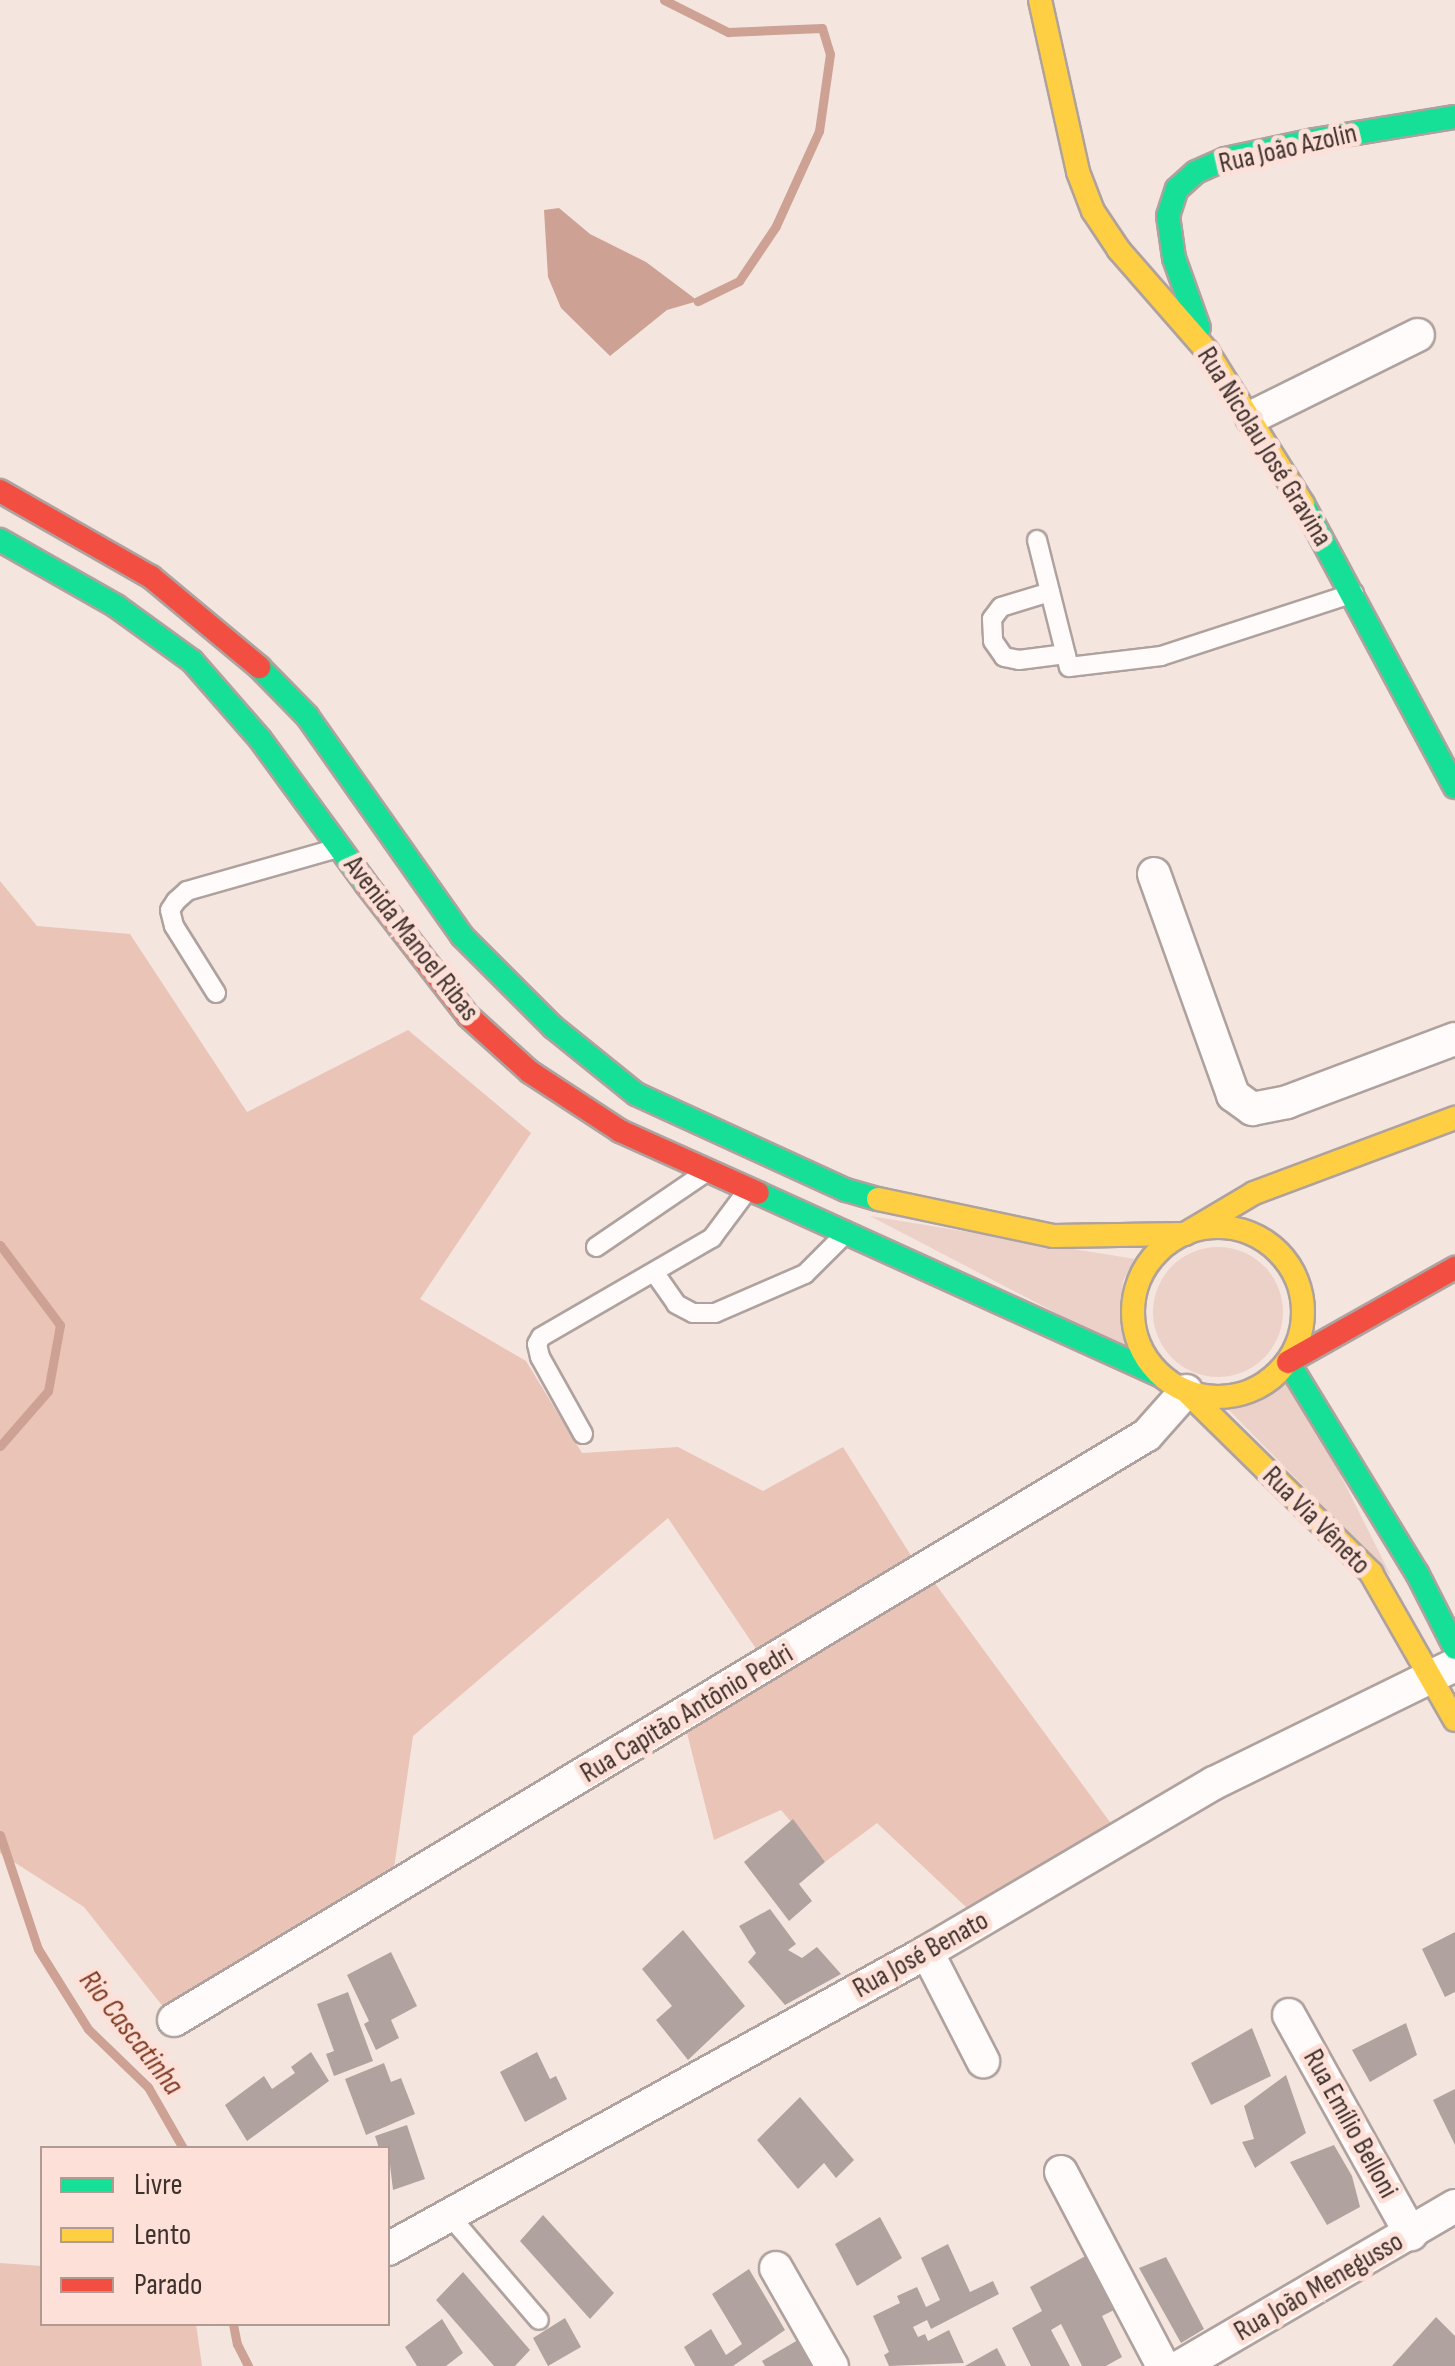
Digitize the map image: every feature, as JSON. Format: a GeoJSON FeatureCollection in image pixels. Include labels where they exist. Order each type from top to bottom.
{"type":"FeatureCollection","features":[{"type":"Feature","properties":{"kind":"main road","name":"Rua Nicolau José Gravina"},"geometry":{"type":"LineString","coordinates":[[1040,0],[1078,172],[1093,211],[1119,250],[1207,350],[1252,417],[1354,592],[1455,788]]}},
{"type":"Feature","properties":{"kind":"main road","name":"Rua João Azolin"},"geometry":{"type":"LineString","coordinates":[[1207,350],[1174,258],[1168,216],[1177,189],[1196,172],[1226,159],[1455,117]]}},
{"type":"Feature","properties":{"kind":"main road","name":"Avenida Manoel Ribas"},"geometry":{"type":"LineString","coordinates":[[0,492],[151,578],[239,648],[307,716],[462,936],[553,1028],[636,1094],[846,1190],[997,1227],[1053,1236],[1185,1234],[1254,1192]]}},
{"type":"Feature","properties":{"kind":"main road","name":"Avenida Manoel Ribas"},"geometry":{"type":"LineString","coordinates":[[0,540],[116,606],[192,661],[260,738],[431,973],[468,1016],[530,1072],[620,1131],[1174,1384]]}},
{"type":"Feature","properties":{"kind":"main road","name":"Avenida Manoel Ribas"},"geometry":{"type":"LineString","coordinates":[[1102,1236],[1254,1192],[1455,1118]]}},
{"type":"Feature","properties":{"kind":"main road"},"geometry":{"type":"LineString","coordinates":[[1288,1362],[1300,1337],[1304,1310],[1299,1283],[1285,1259],[1264,1241],[1239,1230],[1212,1228],[1185,1234],[1161,1250],[1143,1272],[1134,1299],[1134,1327],[1144,1354],[1174,1384],[1213,1398],[1242,1394],[1268,1382],[1288,1362],[1455,1268]]}},
{"type":"Feature","properties":{"kind":"main road","name":"Rua Via Vêneto"},"geometry":{"type":"LineString","coordinates":[[1288,1362],[1418,1573],[1455,1648]]}},
{"type":"Feature","properties":{"kind":"main road","name":"Rua Via Vêneto"},"geometry":{"type":"LineString","coordinates":[[1174,1384],[1371,1573],[1444,1670],[1455,1720]]}},
{"type":"Feature","properties":{"kind":"street"},"geometry":{"type":"LineString","coordinates":[[1252,417],[1418,336]]}},
{"type":"Feature","properties":{"kind":"street"},"geometry":{"type":"LineString","coordinates":[[1154,874],[1234,1095],[1252,1109],[1287,1102],[1455,1040]]}},
{"type":"Feature","properties":{"kind":"street","name":"Rua Capitão Antônio Pedri"},"geometry":{"type":"LineString","coordinates":[[174,2020],[1147,1435],[1174,1384]]}},
{"type":"Feature","properties":{"kind":"street","name":"Rua José Benato"},"geometry":{"type":"LineString","coordinates":[[390,2248],[927,1952],[1214,1782],[1444,1670]]}},
{"type":"Feature","properties":{"kind":"street"},"geometry":{"type":"LineString","coordinates":[[927,1952],[983,2060]]}},
{"type":"Feature","properties":{"kind":"street","name":"Rua Emílio Belloni"},"geometry":{"type":"LineString","coordinates":[[1289,2015],[1410,2234]]}},
{"type":"Feature","properties":{"kind":"street"},"geometry":{"type":"LineString","coordinates":[[1060,2172],[1164,2366]]}},
{"type":"Feature","properties":{"kind":"street","name":"Rua João Menegusso"},"geometry":{"type":"LineString","coordinates":[[1182,2366],[1455,2206]]}},
{"type":"Feature","properties":{"kind":"street"},"geometry":{"type":"LineString","coordinates":[[776,2268],[832,2366]]}},
{"type":"Feature","properties":{"kind":"lane"},"geometry":{"type":"LineString","coordinates":[[1037,540],[1068,666],[1161,656],[1354,592]]}},
{"type":"Feature","properties":{"kind":"lane"},"geometry":{"type":"LineString","coordinates":[[1050,592],[1001,606],[992,618],[993,641],[1004,657],[1019,660],[1066,654]]}},
{"type":"Feature","properties":{"kind":"lane"},"geometry":{"type":"LineString","coordinates":[[216,993],[174,926],[170,910],[176,901],[187,891],[339,847]]}},
{"type":"Feature","properties":{"kind":"lane"},"geometry":{"type":"LineString","coordinates":[[596,1247],[706,1172]]}},
{"type":"Feature","properties":{"kind":"lane"},"geometry":{"type":"LineString","coordinates":[[583,1434],[537,1344],[542,1337],[712,1238],[748,1191]]}},
{"type":"Feature","properties":{"kind":"lane"},"geometry":{"type":"LineString","coordinates":[[654,1272],[676,1304],[692,1313],[715,1312],[805,1274],[843,1236]]}},
{"type":"Feature","properties":{"kind":"lane"},"geometry":{"type":"LineString","coordinates":[[450,2215],[538,2320]]}},
{"type":"Feature","properties":{"kind":"shaded area"},"geometry":{"type":"Polygon","coordinates":[[[559,208],[590,234],[646,262],[698,301],[667,310],[610,356],[561,308],[548,277],[544,210],[559,208]]]}},
{"type":"Feature","properties":{"kind":"shaded area"},"geometry":{"type":"Polygon","coordinates":[[[0,881],[37,926],[130,934],[247,1112],[408,1030],[531,1133],[420,1299],[526,1361],[582,1453],[678,1447],[763,1491],[843,1447],[920,1570],[765,1662],[668,1518],[413,1736],[391,1889],[172,2018],[84,1907],[0,1853],[0,881]]]}},
{"type":"Feature","properties":{"kind":"shaded area"},"geometry":{"type":"Polygon","coordinates":[[[870,1216],[1135,1259],[1123,1281],[1121,1309],[1129,1351],[870,1216]]]}},
{"type":"Feature","properties":{"kind":"shaded area"},"geometry":{"type":"Polygon","coordinates":[[[1218,1247],[1243,1252],[1264,1266],[1278,1287],[1283,1312],[1278,1337],[1264,1358],[1243,1372],[1218,1377],[1193,1372],[1172,1358],[1158,1337],[1153,1312],[1158,1287],[1172,1266],[1193,1252],[1218,1247]]]}},
{"type":"Feature","properties":{"kind":"shaded area"},"geometry":{"type":"Polygon","coordinates":[[[1293,1380],[1391,1576],[1225,1406],[1293,1380]]]}},
{"type":"Feature","properties":{"kind":"shaded area"},"geometry":{"type":"Polygon","coordinates":[[[931,1578],[1115,1829],[966,1907],[877,1823],[825,1862],[781,1810],[714,1840],[685,1725],[931,1578]]]}},
{"type":"Feature","properties":{"kind":"shaded area"},"geometry":{"type":"Polygon","coordinates":[[[0,2263],[40,2266],[40,2326],[196,2326],[202,2366],[0,2366],[0,2263]]]}},
{"type":"Feature","properties":{"kind":"building"},"geometry":{"type":"Polygon","coordinates":[[[793,1819],[825,1862],[799,1884],[812,1901],[789,1921],[744,1862],[793,1819]]]}},
{"type":"Feature","properties":{"kind":"building"},"geometry":{"type":"Polygon","coordinates":[[[770,1909],[796,1944],[788,1950],[802,1958],[817,1947],[841,1974],[785,2005],[748,1962],[756,1953],[739,1926],[770,1909]]]}},
{"type":"Feature","properties":{"kind":"building"},"geometry":{"type":"Polygon","coordinates":[[[683,1930],[745,2006],[688,2060],[656,2020],[672,2006],[642,1969],[683,1930]]]}},
{"type":"Feature","properties":{"kind":"building"},"geometry":{"type":"Polygon","coordinates":[[[1455,1932],[1455,1992],[1445,1997],[1422,1949],[1455,1932]]]}},
{"type":"Feature","properties":{"kind":"building"},"geometry":{"type":"Polygon","coordinates":[[[391,1952],[417,2006],[391,2020],[399,2038],[376,2050],[364,2024],[369,2021],[347,1975],[391,1952]]]}},
{"type":"Feature","properties":{"kind":"building"},"geometry":{"type":"Polygon","coordinates":[[[348,1992],[373,2061],[334,2076],[326,2054],[334,2051],[317,2004],[348,1992]]]}},
{"type":"Feature","properties":{"kind":"building"},"geometry":{"type":"Polygon","coordinates":[[[1406,2023],[1417,2055],[1370,2082],[1352,2050],[1406,2023]]]}},
{"type":"Feature","properties":{"kind":"building"},"geometry":{"type":"Polygon","coordinates":[[[1252,2028],[1271,2076],[1211,2105],[1191,2063],[1252,2028]]]}},
{"type":"Feature","properties":{"kind":"building"},"geometry":{"type":"Polygon","coordinates":[[[311,2052],[329,2081],[247,2141],[225,2105],[264,2076],[272,2089],[295,2073],[291,2067],[311,2052]]]}},
{"type":"Feature","properties":{"kind":"building"},"geometry":{"type":"Polygon","coordinates":[[[537,2052],[550,2079],[556,2076],[567,2099],[525,2122],[500,2072],[537,2052]]]}},
{"type":"Feature","properties":{"kind":"building"},"geometry":{"type":"Polygon","coordinates":[[[384,2063],[391,2082],[401,2078],[415,2114],[366,2135],[345,2079],[384,2063]]]}},
{"type":"Feature","properties":{"kind":"building"},"geometry":{"type":"Polygon","coordinates":[[[1286,2075],[1306,2133],[1255,2168],[1242,2142],[1254,2139],[1244,2106],[1286,2075]]]}},
{"type":"Feature","properties":{"kind":"building"},"geometry":{"type":"Polygon","coordinates":[[[1455,2089],[1455,2145],[1433,2100],[1455,2089]]]}},
{"type":"Feature","properties":{"kind":"building"},"geometry":{"type":"Polygon","coordinates":[[[800,2097],[854,2160],[836,2178],[824,2163],[798,2189],[757,2140],[800,2097]]]}},
{"type":"Feature","properties":{"kind":"building"},"geometry":{"type":"Polygon","coordinates":[[[407,2125],[425,2179],[393,2190],[390,2146],[378,2146],[375,2136],[407,2125]]]}},
{"type":"Feature","properties":{"kind":"building"},"geometry":{"type":"Polygon","coordinates":[[[1334,2145],[1352,2176],[1360,2207],[1327,2225],[1290,2162],[1334,2145]]]}},
{"type":"Feature","properties":{"kind":"building"},"geometry":{"type":"Polygon","coordinates":[[[543,2215],[614,2293],[590,2319],[520,2241],[543,2215]]]}},
{"type":"Feature","properties":{"kind":"building"},"geometry":{"type":"Polygon","coordinates":[[[880,2217],[902,2258],[857,2286],[835,2244],[880,2217]]]}},
{"type":"Feature","properties":{"kind":"building"},"geometry":{"type":"Polygon","coordinates":[[[948,2244],[970,2292],[993,2281],[999,2294],[931,2329],[927,2320],[913,2327],[918,2337],[925,2334],[928,2341],[949,2330],[964,2363],[889,2366],[884,2355],[889,2352],[873,2316],[900,2303],[897,2296],[917,2287],[926,2307],[940,2300],[921,2258],[948,2244]]]}},
{"type":"Feature","properties":{"kind":"building"},"geometry":{"type":"Polygon","coordinates":[[[1089,2254],[1116,2309],[1102,2316],[1122,2357],[1106,2366],[1082,2366],[1061,2324],[1051,2330],[1070,2366],[1031,2366],[1012,2328],[1042,2311],[1030,2287],[1089,2254]]]}},
{"type":"Feature","properties":{"kind":"building"},"geometry":{"type":"Polygon","coordinates":[[[1166,2257],[1204,2329],[1181,2343],[1139,2268],[1166,2257]]]}},
{"type":"Feature","properties":{"kind":"building"},"geometry":{"type":"Polygon","coordinates":[[[749,2269],[785,2330],[733,2366],[695,2366],[684,2347],[711,2329],[726,2355],[742,2344],[712,2294],[749,2269]]]}},
{"type":"Feature","properties":{"kind":"building"},"geometry":{"type":"Polygon","coordinates":[[[463,2272],[530,2350],[515,2366],[494,2366],[436,2300],[463,2272]]]}},
{"type":"Feature","properties":{"kind":"building"},"geometry":{"type":"Polygon","coordinates":[[[1436,2317],[1455,2336],[1455,2366],[1392,2366],[1436,2317]]]}},
{"type":"Feature","properties":{"kind":"building"},"geometry":{"type":"Polygon","coordinates":[[[565,2318],[581,2347],[548,2366],[533,2338],[565,2318]]]}},
{"type":"Feature","properties":{"kind":"building"},"geometry":{"type":"Polygon","coordinates":[[[442,2319],[463,2353],[446,2366],[417,2366],[405,2347],[442,2319]]]}},
{"type":"Feature","properties":{"kind":"building"},"geometry":{"type":"Polygon","coordinates":[[[798,2340],[812,2366],[765,2366],[762,2361],[798,2340]]]}},
{"type":"Feature","properties":{"kind":"building"},"geometry":{"type":"Polygon","coordinates":[[[997,2348],[1006,2366],[965,2366],[997,2348]]]}},
{"type":"Feature","properties":{"kind":"waterway"},"geometry":{"type":"LineString","coordinates":[[664,0],[728,32],[822,28],[830,54],[819,131],[776,226],[739,281],[698,301]]}},
{"type":"Feature","properties":{"kind":"waterway","name":"Rio Cascatinha"},"geometry":{"type":"LineString","coordinates":[[0,1245],[60,1325],[48,1391],[0,1446]]}},
{"type":"Feature","properties":{"kind":"waterway","name":"Rio Cascatinha"},"geometry":{"type":"LineString","coordinates":[[0,1835],[38,1949],[88,2029],[148,2087],[182,2146]]}},
{"type":"Feature","properties":{"kind":"waterway","name":"Rio Cascatinha"},"geometry":{"type":"LineString","coordinates":[[233,2326],[248,2366]]}},
{"type":"Feature","properties":{"kind":"traffic: fast"},"geometry":{"type":"LineString","coordinates":[[1199,328],[1174,258],[1168,216],[1177,189],[1196,172],[1225,159],[1314,140],[1455,117]]}},
{"type":"Feature","properties":{"kind":"traffic: fast"},"geometry":{"type":"LineString","coordinates":[[1303,504],[1455,787]]}},
{"type":"Feature","properties":{"kind":"traffic: fast"},"geometry":{"type":"LineString","coordinates":[[0,540],[116,606],[192,661],[260,739],[366,884]]}},
{"type":"Feature","properties":{"kind":"traffic: fast"},"geometry":{"type":"LineString","coordinates":[[259,667],[307,716],[462,936],[553,1027],[636,1094],[846,1190],[878,1199]]}},
{"type":"Feature","properties":{"kind":"traffic: fast"},"geometry":{"type":"LineString","coordinates":[[758,1193],[1161,1376]]}},
{"type":"Feature","properties":{"kind":"traffic: fast"},"geometry":{"type":"LineString","coordinates":[[1288,1362],[1417,1573],[1455,1648]]}},
{"type":"Feature","properties":{"kind":"traffic: slow"},"geometry":{"type":"LineString","coordinates":[[1040,0],[1078,172],[1093,211],[1119,250],[1207,351],[1303,504]]}},
{"type":"Feature","properties":{"kind":"traffic: slow"},"geometry":{"type":"LineString","coordinates":[[878,1199],[1053,1236],[1185,1234],[1254,1193],[1455,1118]]}},
{"type":"Feature","properties":{"kind":"traffic: slow"},"geometry":{"type":"LineString","coordinates":[[1218,1227],[1250,1234],[1278,1252],[1296,1280],[1303,1312],[1296,1344],[1278,1372],[1250,1390],[1218,1397],[1186,1390],[1158,1372],[1140,1344],[1133,1312],[1140,1280],[1158,1252],[1186,1234],[1218,1227]]}},
{"type":"Feature","properties":{"kind":"traffic: slow"},"geometry":{"type":"LineString","coordinates":[[1186,1391],[1371,1573],[1455,1720]]}},
{"type":"Feature","properties":{"kind":"traffic: jam"},"geometry":{"type":"LineString","coordinates":[[0,491],[151,577],[259,667]]}},
{"type":"Feature","properties":{"kind":"traffic: jam"},"geometry":{"type":"LineString","coordinates":[[366,884],[468,1016],[530,1072],[620,1131],[758,1193]]}},
{"type":"Feature","properties":{"kind":"traffic: jam"},"geometry":{"type":"LineString","coordinates":[[1288,1362],[1455,1268]]}}]}
